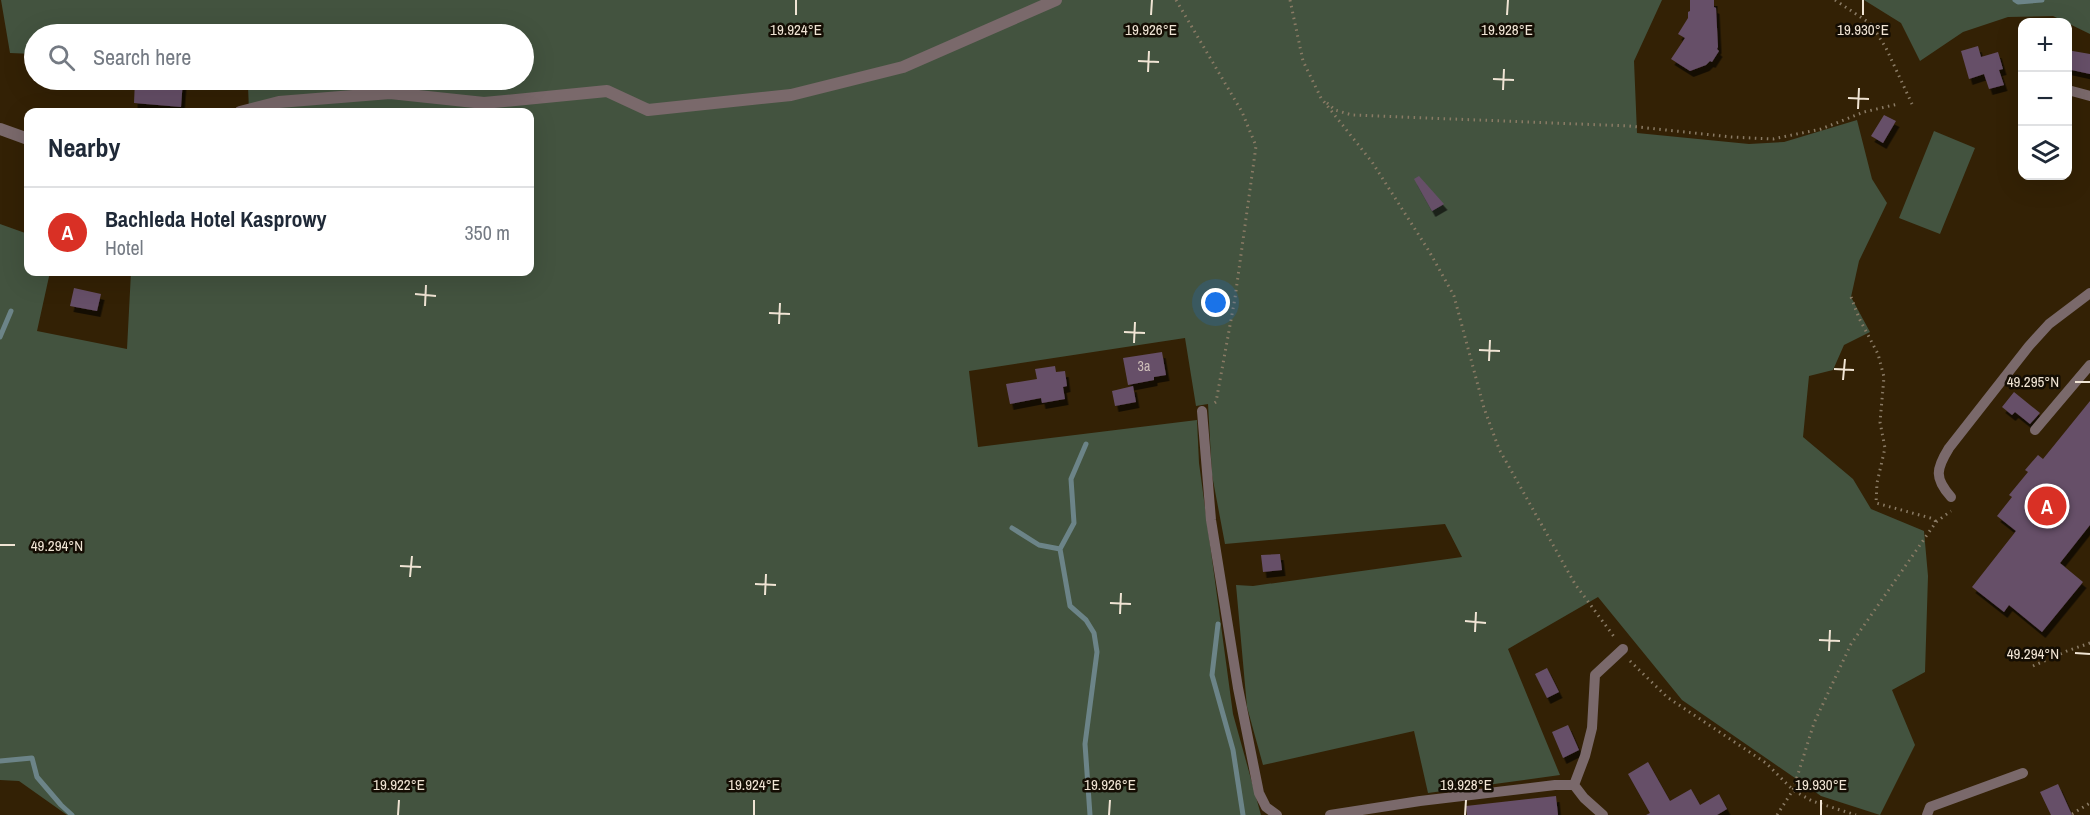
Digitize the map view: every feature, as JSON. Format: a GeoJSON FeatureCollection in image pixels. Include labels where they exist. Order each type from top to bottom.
{"type":"FeatureCollection","features":[{"type":"Feature","properties":{"kind":"street"},"geometry":{"type":"LineString","coordinates":[[256,108],[279,102],[390,93],[484,103],[607,91],[648,110],[791,95],[903,68],[1047,2],[1056,0]]}},
{"type":"Feature","properties":{"kind":"street"},"geometry":{"type":"LineString","coordinates":[[0,129],[24,138]]}},
{"type":"Feature","properties":{"kind":"lane"},"geometry":{"type":"LineString","coordinates":[[2072,91],[2090,96]]}},
{"type":"Feature","properties":{"kind":"lane"},"geometry":{"type":"LineString","coordinates":[[1951,497],[1940,482],[1938,471],[1949,448],[2049,324],[2090,293]]}},
{"type":"Feature","properties":{"kind":"lane"},"geometry":{"type":"LineString","coordinates":[[2035,430],[2090,365]]}},
{"type":"Feature","properties":{"kind":"lane"},"geometry":{"type":"LineString","coordinates":[[1202,411],[1211,519],[1238,688],[1259,793],[1266,807],[1277,815]]}},
{"type":"Feature","properties":{"kind":"lane"},"geometry":{"type":"LineString","coordinates":[[1575,785],[1592,728],[1595,675],[1623,649]]}},
{"type":"Feature","properties":{"kind":"lane"},"geometry":{"type":"LineString","coordinates":[[1927,815],[1930,807],[2023,773]]}},
{"type":"Feature","properties":{"kind":"lane"},"geometry":{"type":"LineString","coordinates":[[1330,815],[1420,801],[1555,785],[1575,785]]}},
{"type":"Feature","properties":{"kind":"lane"},"geometry":{"type":"LineString","coordinates":[[1575,785],[1584,798],[1603,815]]}},
{"type":"Feature","properties":{"kind":"path"},"geometry":{"type":"LineString","coordinates":[[1176,0],[1242,112],[1256,146],[1235,298],[1216,402],[1202,411]]}},
{"type":"Feature","properties":{"kind":"path"},"geometry":{"type":"LineString","coordinates":[[1290,0],[1303,61],[1321,98],[1372,162],[1429,251],[1454,296],[1485,408],[1499,449],[1575,584],[1630,662],[1668,697],[1767,763],[1793,790],[1812,801],[1856,815]]}},
{"type":"Feature","properties":{"kind":"path"},"geometry":{"type":"LineString","coordinates":[[1835,0],[1871,24],[1886,48],[1912,104]]}},
{"type":"Feature","properties":{"kind":"path"},"geometry":{"type":"LineString","coordinates":[[1321,98],[1335,110],[1352,116],[1629,126],[1773,140],[1821,129],[1864,112],[1898,104]]}},
{"type":"Feature","properties":{"kind":"path"},"geometry":{"type":"LineString","coordinates":[[1851,297],[1878,354],[1884,377],[1880,422],[1885,448],[1877,483],[1876,503],[1934,519],[1936,522]]}},
{"type":"Feature","properties":{"kind":"path"},"geometry":{"type":"LineString","coordinates":[[1777,815],[1793,790],[1814,723],[1851,644],[1936,522],[1958,505],[1951,497]]}},
{"type":"Feature","properties":{"kind":"path"},"geometry":{"type":"LineString","coordinates":[[2034,666],[2090,643]]}},
{"type":"Feature","properties":{"kind":"path"},"geometry":{"type":"LineString","coordinates":[[2072,814],[2090,803]]}},
{"type":"Feature","properties":{"kind":"green space"},"geometry":{"type":"Polygon","coordinates":[[[1,0],[1662,0],[1634,61],[1637,133],[1749,144],[1784,142],[1857,120],[1872,179],[1887,203],[1859,261],[1851,297],[1870,332],[1844,345],[1833,370],[1809,376],[1803,437],[1853,479],[1871,509],[1924,531],[1928,576],[1925,672],[1892,690],[1915,745],[1880,815],[1821,796],[1682,700],[1598,597],[1508,649],[1560,775],[1428,793],[1414,731],[1263,765],[1247,707],[1236,585],[1253,586],[1462,557],[1445,524],[1225,544],[1212,475],[1208,404],[1196,406],[1185,338],[969,371],[978,447],[1197,420],[1199,463],[1233,714],[1261,815],[67,815],[19,781],[0,780],[0,224],[24,233],[24,276],[49,276],[37,331],[127,349],[131,276],[534,276],[534,108],[249,108],[248,90],[534,90],[534,24],[24,24],[24,54],[10,53],[1,0]]]}},
{"type":"Feature","properties":{"kind":"green space"},"geometry":{"type":"Polygon","coordinates":[[[1864,0],[2090,0],[2090,34],[2072,25],[2072,18],[2008,17],[1963,32],[1920,61],[1901,23],[1864,0]]]}},
{"type":"Feature","properties":{"kind":"green space"},"geometry":{"type":"Polygon","coordinates":[[[1934,131],[1975,148],[1940,234],[1899,218],[1934,131]]]}},
{"type":"Feature","properties":{"kind":"building"},"geometry":{"type":"Polygon","coordinates":[[[1690,0],[1714,0],[1719,51],[1712,62],[1690,71],[1671,59],[1685,38],[1678,34],[1688,18],[1690,0]]]}},
{"type":"Feature","properties":{"kind":"building"},"geometry":{"type":"Polygon","coordinates":[[[1978,46],[1981,57],[1998,52],[2003,69],[1999,70],[2004,85],[1989,89],[1984,74],[1969,79],[1961,51],[1978,46]]]}},
{"type":"Feature","properties":{"kind":"building"},"geometry":{"type":"Polygon","coordinates":[[[2072,51],[2090,54],[2090,74],[2072,70],[2072,51]]]}},
{"type":"Feature","properties":{"kind":"building"},"geometry":{"type":"Polygon","coordinates":[[[135,90],[182,90],[181,107],[134,103],[135,90]]]}},
{"type":"Feature","properties":{"kind":"building"},"geometry":{"type":"Polygon","coordinates":[[[1884,115],[1896,121],[1883,143],[1871,136],[1884,115]]]}},
{"type":"Feature","properties":{"kind":"building"},"geometry":{"type":"Polygon","coordinates":[[[1419,176],[1444,204],[1432,211],[1414,179],[1419,176]]]}},
{"type":"Feature","properties":{"kind":"building"},"geometry":{"type":"Polygon","coordinates":[[[74,288],[101,294],[97,311],[70,306],[74,288]]]}},
{"type":"Feature","properties":{"kind":"building"},"geometry":{"type":"Polygon","coordinates":[[[1162,352],[1166,375],[1128,385],[1123,358],[1162,352]]]}},
{"type":"Feature","properties":{"kind":"building"},"geometry":{"type":"Polygon","coordinates":[[[1055,366],[1056,372],[1065,371],[1067,386],[1063,387],[1065,399],[1042,403],[1041,398],[1010,404],[1006,384],[1037,379],[1035,369],[1055,366]]]}},
{"type":"Feature","properties":{"kind":"building"},"geometry":{"type":"Polygon","coordinates":[[[1133,386],[1136,402],[1115,406],[1112,391],[1133,386]]]}},
{"type":"Feature","properties":{"kind":"building"},"geometry":{"type":"Polygon","coordinates":[[[2014,392],[2040,413],[2030,424],[2015,412],[2012,415],[2002,407],[2014,392]]]}},
{"type":"Feature","properties":{"kind":"building"},"geometry":{"type":"Polygon","coordinates":[[[2090,401],[2090,525],[2060,563],[2083,582],[2042,632],[2009,605],[2004,612],[1972,587],[2016,531],[1997,516],[2012,497],[2009,495],[2028,472],[2025,470],[2038,455],[2043,459],[2090,401]]]}},
{"type":"Feature","properties":{"kind":"building"},"geometry":{"type":"Polygon","coordinates":[[[1280,554],[1282,570],[1263,572],[1261,555],[1280,554]]]}},
{"type":"Feature","properties":{"kind":"building"},"geometry":{"type":"Polygon","coordinates":[[[1547,668],[1559,692],[1547,698],[1535,674],[1547,668]]]}},
{"type":"Feature","properties":{"kind":"building"},"geometry":{"type":"Polygon","coordinates":[[[1568,725],[1579,750],[1563,758],[1552,732],[1568,725]]]}},
{"type":"Feature","properties":{"kind":"building"},"geometry":{"type":"Polygon","coordinates":[[[1648,762],[1670,801],[1691,789],[1700,805],[1719,794],[1727,809],[1717,815],[1646,815],[1650,813],[1628,774],[1648,762]]]}},
{"type":"Feature","properties":{"kind":"building"},"geometry":{"type":"Polygon","coordinates":[[[2058,784],[2072,815],[2051,815],[2040,792],[2058,784]]]}},
{"type":"Feature","properties":{"kind":"building"},"geometry":{"type":"Polygon","coordinates":[[[1556,796],[1558,815],[1467,815],[1466,806],[1556,796]]]}},
{"type":"Feature","properties":{"kind":"waterway"},"geometry":{"type":"LineString","coordinates":[[2015,0],[2018,2],[2042,0]]}},
{"type":"Feature","properties":{"kind":"waterway"},"geometry":{"type":"LineString","coordinates":[[0,337],[11,311]]}},
{"type":"Feature","properties":{"kind":"waterway"},"geometry":{"type":"LineString","coordinates":[[1086,444],[1071,479],[1074,523],[1060,549],[1070,606],[1086,620],[1094,633],[1097,652],[1085,744],[1090,815]]}},
{"type":"Feature","properties":{"kind":"waterway"},"geometry":{"type":"LineString","coordinates":[[1012,528],[1039,545],[1060,549]]}},
{"type":"Feature","properties":{"kind":"waterway"},"geometry":{"type":"LineString","coordinates":[[1218,624],[1212,675],[1233,750],[1243,815]]}},
{"type":"Feature","properties":{"kind":"waterway"},"geometry":{"type":"LineString","coordinates":[[0,761],[32,758],[37,777],[72,815]]}},
{"type":"Feature","properties":{"kind":"place","name":"Bachleda Hotel Kasprowy"},"geometry":{"type":"Point","coordinates":[2047,506]}}]}
